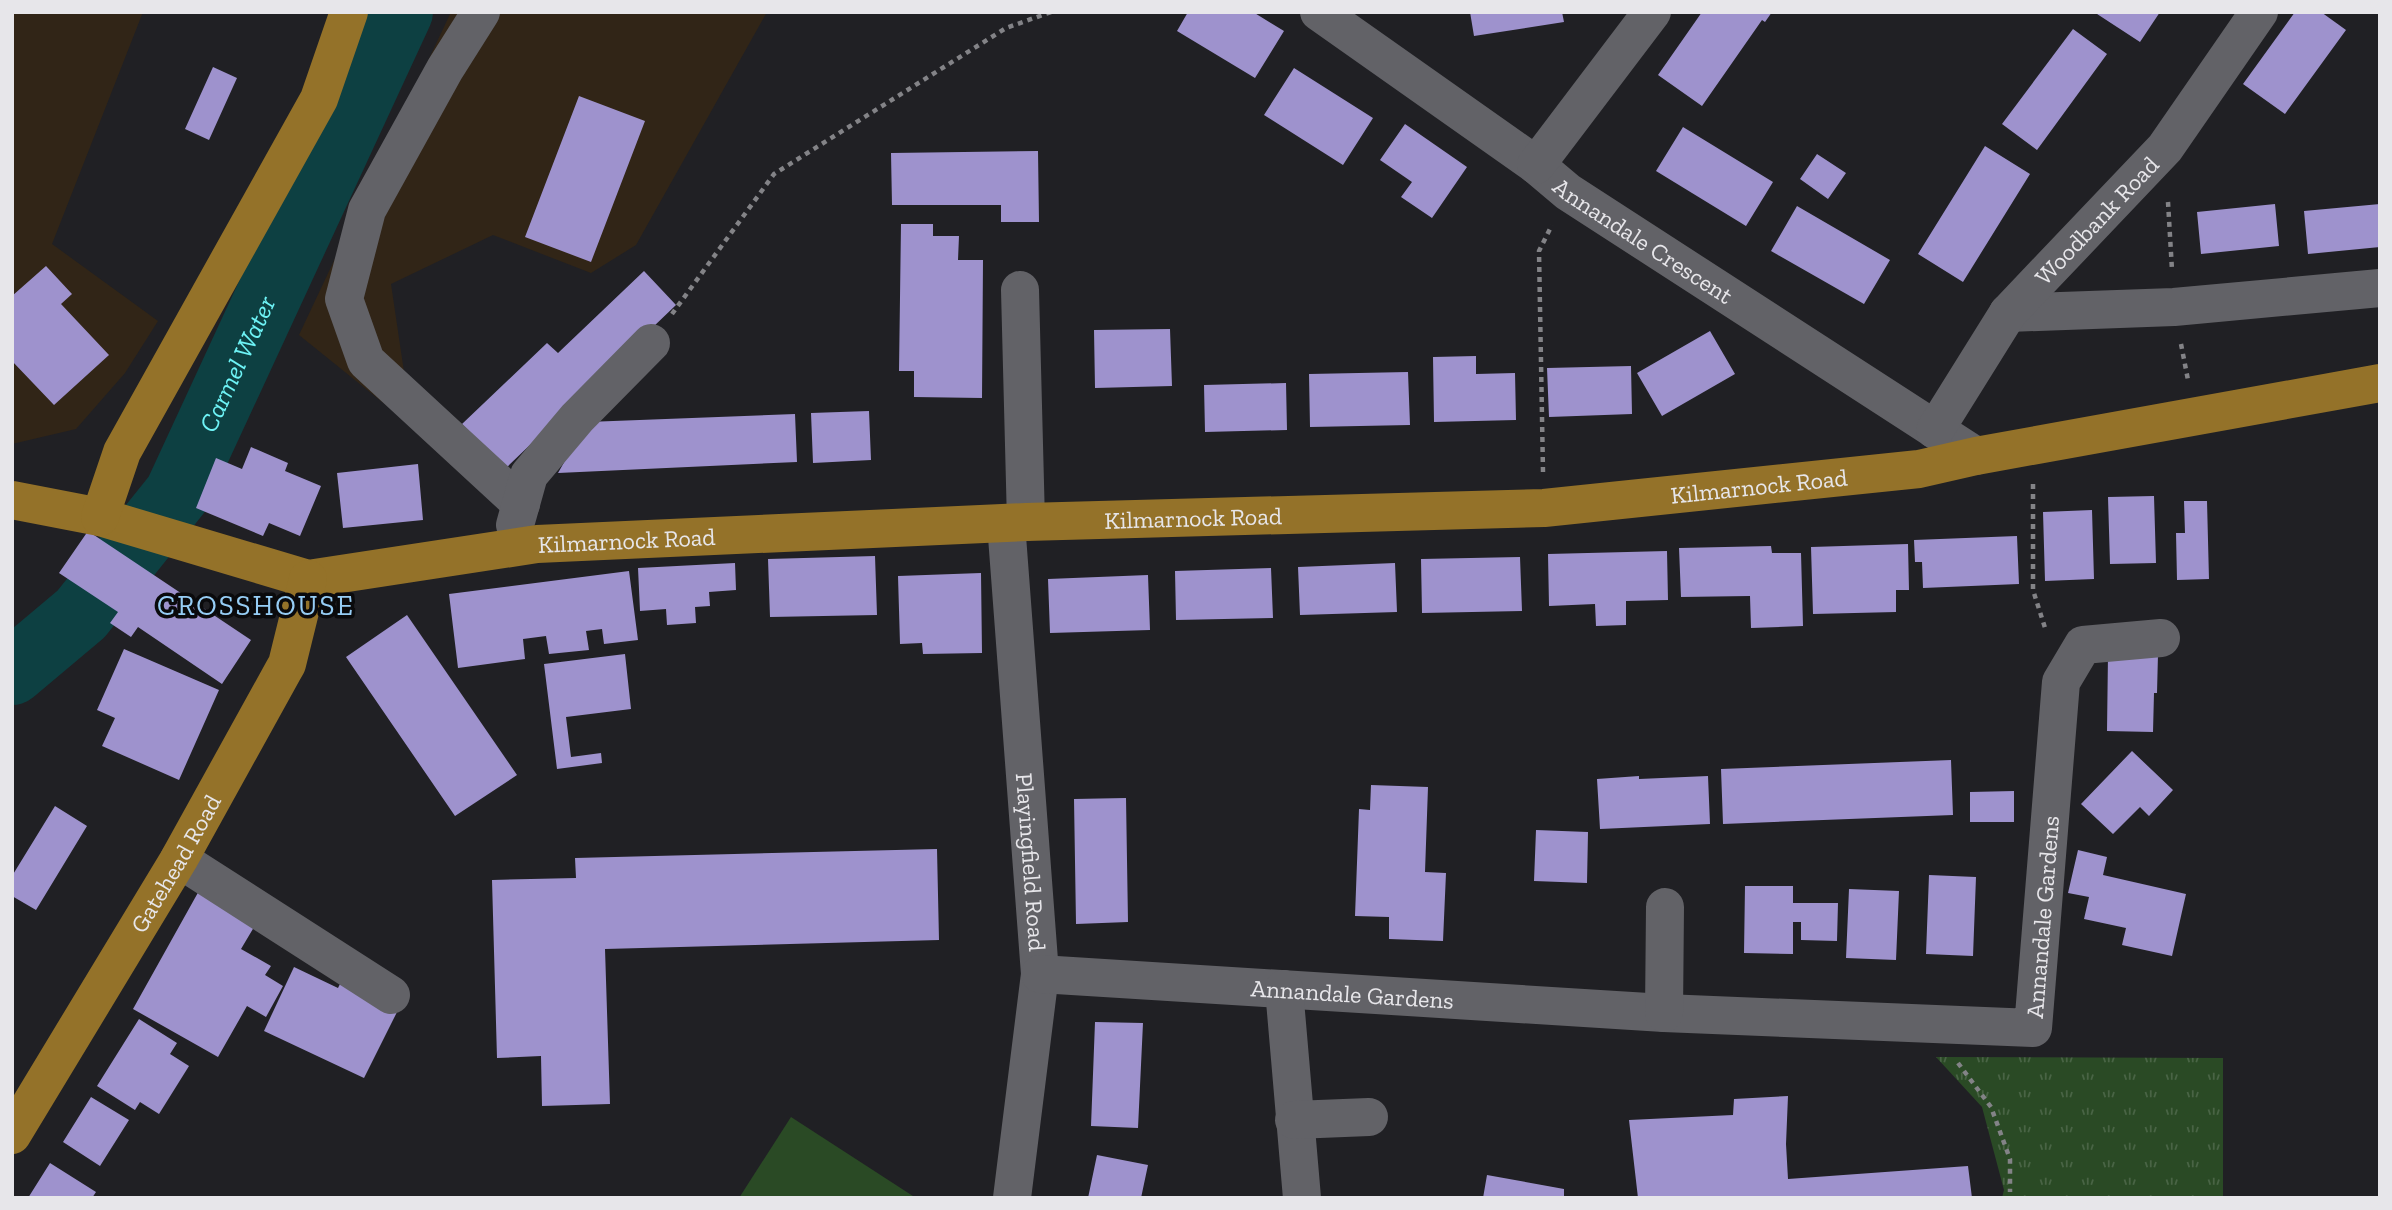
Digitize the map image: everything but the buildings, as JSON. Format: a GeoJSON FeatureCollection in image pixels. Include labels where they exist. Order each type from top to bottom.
{"type":"FeatureCollection","features":[{"type":"Feature","properties":{"kind":"main road"},"geometry":{"type":"LineString","coordinates":[[100,517],[122,452],[319,99],[349,12]]}},
{"type":"Feature","properties":{"kind":"main road","name":"Kilmarnock Road"},"geometry":{"type":"LineString","coordinates":[[12,499],[100,517],[308,579],[509,547],[551,543],[1016,523],[1544,508],[1919,469],[1976,456],[2380,383]]}},
{"type":"Feature","properties":{"kind":"main road","name":"Gatehead Road"},"geometry":{"type":"LineString","coordinates":[[12,1135],[179,859],[287,664],[308,579]]}},
{"type":"Feature","properties":{"kind":"street"},"geometry":{"type":"LineString","coordinates":[[481,12],[445,69],[367,210],[344,299],[366,361],[521,504]]}},
{"type":"Feature","properties":{"kind":"street","name":"Annandale Crescent"},"geometry":{"type":"LineString","coordinates":[[1319,12],[1536,165],[1568,192],[1976,456]]}},
{"type":"Feature","properties":{"kind":"street"},"geometry":{"type":"LineString","coordinates":[[1536,165],[1652,12]]}},
{"type":"Feature","properties":{"kind":"street","name":"Woodbank Road"},"geometry":{"type":"LineString","coordinates":[[1935,430],[2008,313],[2165,148],[2259,12]]}},
{"type":"Feature","properties":{"kind":"street"},"geometry":{"type":"LineString","coordinates":[[2008,313],[2174,307],[2380,288]]}},
{"type":"Feature","properties":{"kind":"street","name":"Playingfield Road"},"geometry":{"type":"LineString","coordinates":[[1012,1198],[1040,974],[1016,523],[1020,290]]}},
{"type":"Feature","properties":{"kind":"street"},"geometry":{"type":"LineString","coordinates":[[509,547],[529,475],[577,418],[651,343]]}},
{"type":"Feature","properties":{"kind":"street","name":"Annandale Gardens"},"geometry":{"type":"LineString","coordinates":[[1040,974],[1664,1013],[2033,1028],[2061,682],[2083,645],[2161,638]]}},
{"type":"Feature","properties":{"kind":"street"},"geometry":{"type":"LineString","coordinates":[[179,859],[391,995]]}},
{"type":"Feature","properties":{"kind":"street"},"geometry":{"type":"LineString","coordinates":[[1664,1013],[1665,906]]}},
{"type":"Feature","properties":{"kind":"street"},"geometry":{"type":"LineString","coordinates":[[1284,989],[1302,1198]]}},
{"type":"Feature","properties":{"kind":"street"},"geometry":{"type":"LineString","coordinates":[[1294,1120],[1369,1117]]}},
{"type":"Feature","properties":{"kind":"path"},"geometry":{"type":"LineString","coordinates":[[651,343],[774,174],[1006,28],[1051,12]]}},
{"type":"Feature","properties":{"kind":"path"},"geometry":{"type":"LineString","coordinates":[[1544,508],[1539,251],[1568,192]]}},
{"type":"Feature","properties":{"kind":"path"},"geometry":{"type":"LineString","coordinates":[[2032,447],[2033,590],[2061,682]]}},
{"type":"Feature","properties":{"kind":"path"},"geometry":{"type":"LineString","coordinates":[[1928,1023],[1991,1107],[2010,1159],[2010,1192]]}},
{"type":"Feature","properties":{"kind":"shaded area"},"geometry":{"type":"Polygon","coordinates":[[[12,12],[143,12],[52,244],[158,321],[125,373],[76,429],[12,444],[12,12]]]}},
{"type":"Feature","properties":{"kind":"shaded area"},"geometry":{"type":"Polygon","coordinates":[[[451,12],[767,12],[636,245],[591,273],[493,235],[391,284],[412,426],[299,335],[451,12]]]}},
{"type":"Feature","properties":{"kind":"green space"},"geometry":{"type":"Polygon","coordinates":[[[1936,1057],[2223,1058],[2223,1198],[2002,1198],[2004,1190],[1982,1107],[1936,1057]]]}},
{"type":"Feature","properties":{"kind":"green space"},"geometry":{"type":"Polygon","coordinates":[[[791,1117],[916,1198],[739,1198],[791,1117]]]}},
{"type":"Feature","properties":{"kind":"waterway","name":"Carmel Water"},"geometry":{"type":"LineString","coordinates":[[12,672],[81,614],[177,494],[400,12]]}},
{"type":"Feature","properties":{"kind":"district","name":"CROSSHOUSE"},"geometry":{"type":"Point","coordinates":[256,605]}}]}
